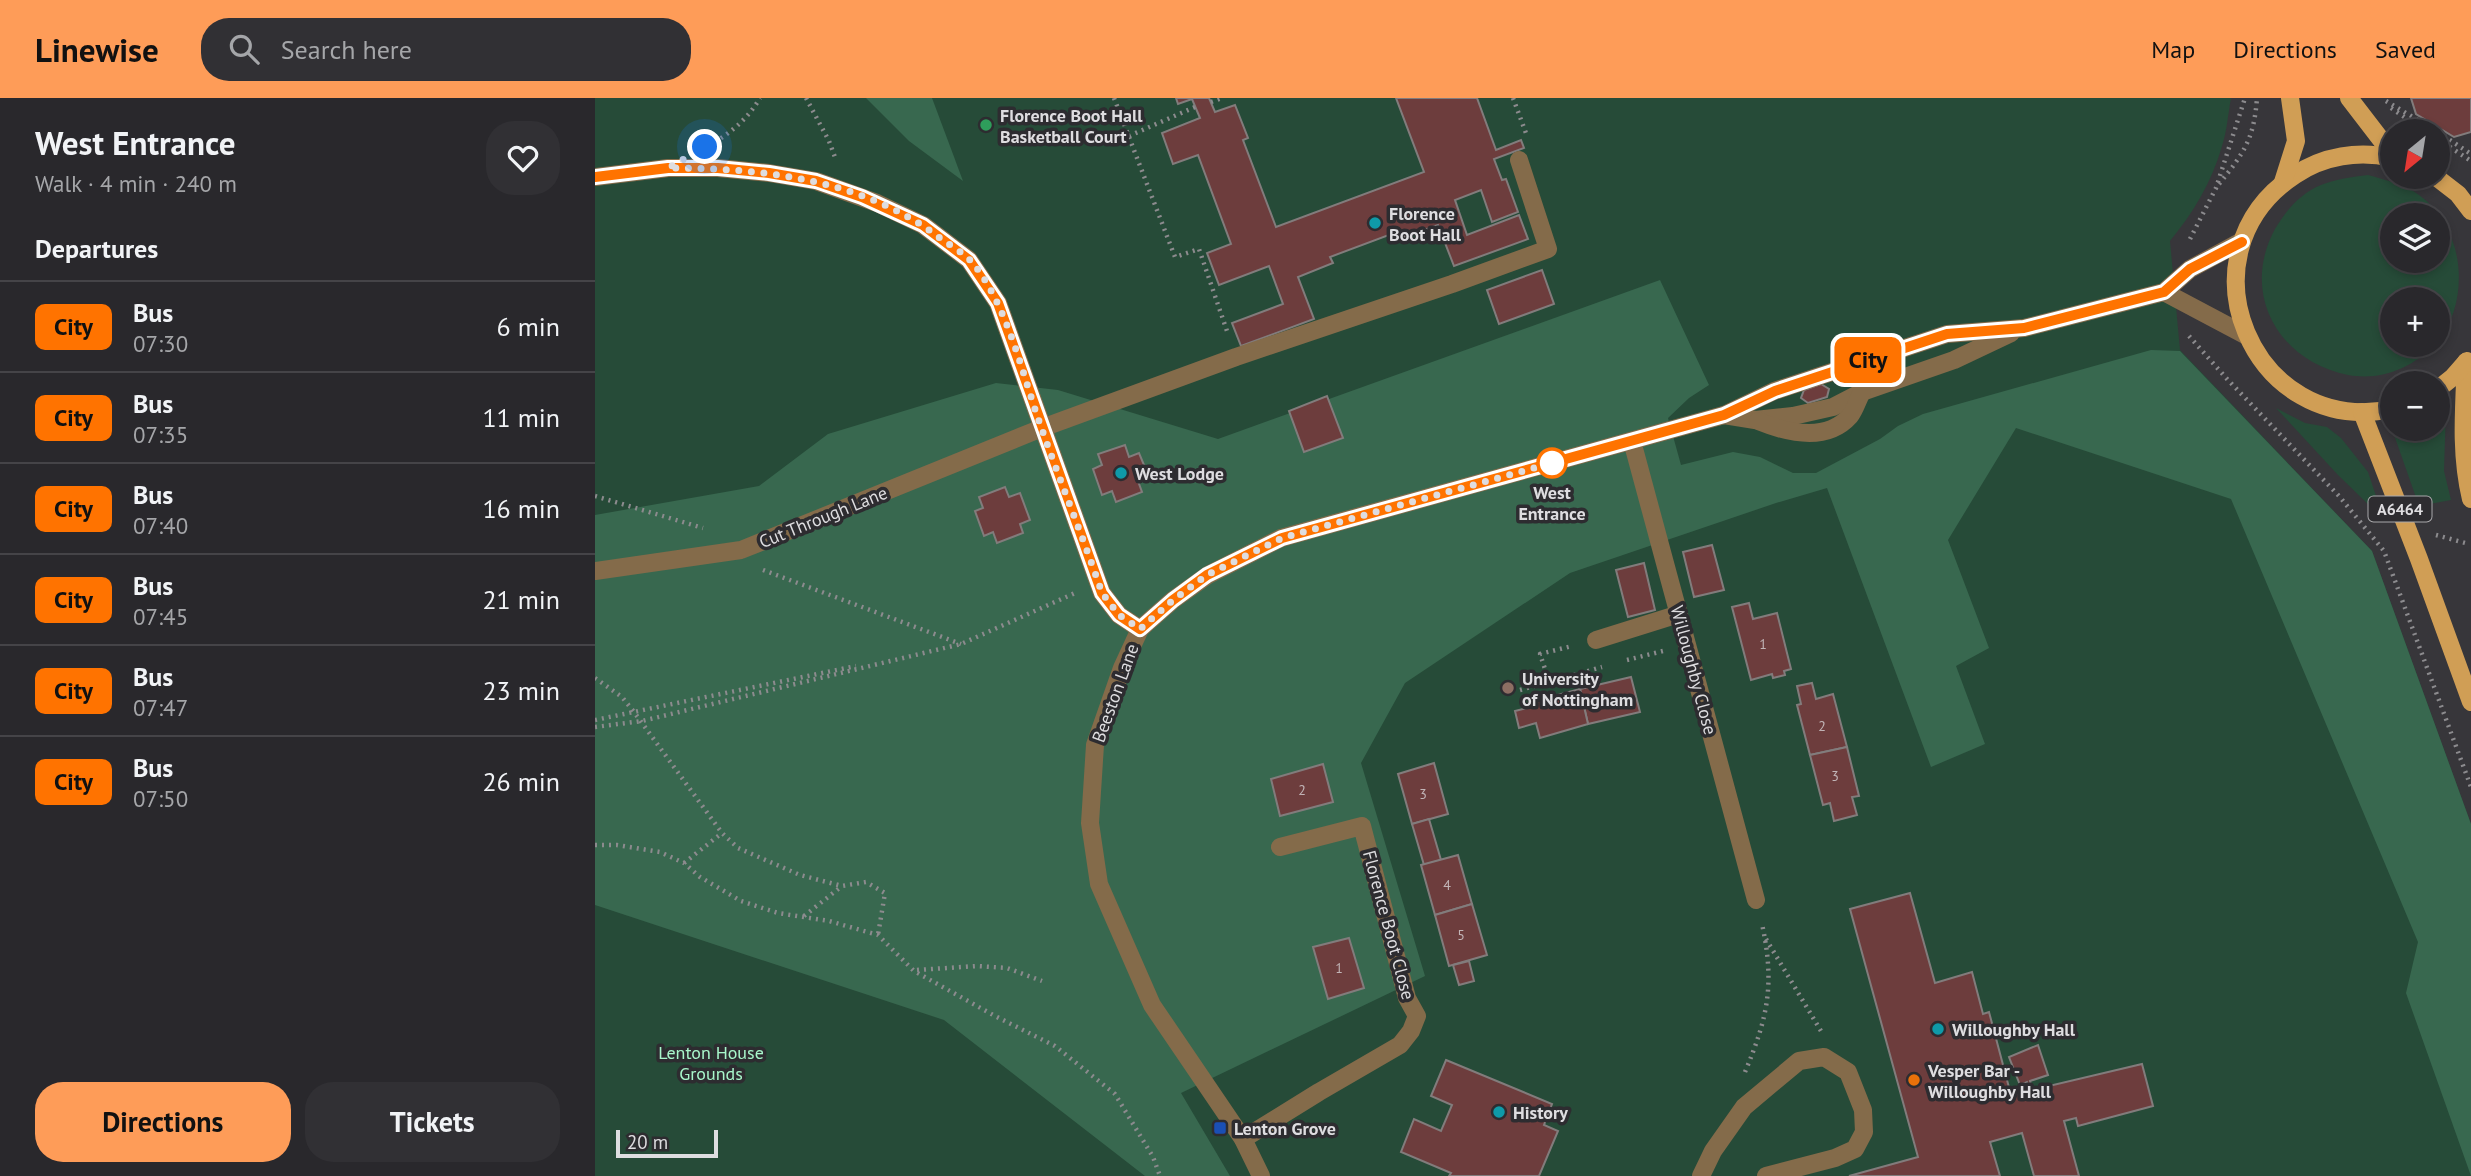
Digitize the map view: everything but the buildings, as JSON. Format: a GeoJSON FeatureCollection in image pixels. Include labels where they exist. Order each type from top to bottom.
{"type":"FeatureCollection","features":[{"type":"Feature","properties":{"kind":"main road"},"geometry":{"type":"LineString","coordinates":[[2283,182],[2296,141],[2290,98]]}},
{"type":"Feature","properties":{"kind":"main road"},"geometry":{"type":"LineString","coordinates":[[2349,98],[2380,140]]}},
{"type":"Feature","properties":{"kind":"main road"},"geometry":{"type":"LineString","coordinates":[[2380,155],[2354,154],[2329,159],[2305,168],[2283,182],[2266,199],[2252,219],[2242,242],[2235,284],[2240,320],[2257,355],[2270,370],[2302,396],[2331,407],[2361,412],[2380,410]]}},
{"type":"Feature","properties":{"kind":"main road"},"geometry":{"type":"LineString","coordinates":[[2450,188],[2471,211]]}},
{"type":"Feature","properties":{"kind":"main road"},"geometry":{"type":"LineString","coordinates":[[2450,377],[2468,359]]}},
{"type":"Feature","properties":{"kind":"main road"},"geometry":{"type":"LineString","coordinates":[[2468,359],[2463,433],[2464,473],[2471,499]]}},
{"type":"Feature","properties":{"kind":"main road","name":"A6464"},"geometry":{"type":"LineString","coordinates":[[2361,412],[2471,702]]}},
{"type":"Feature","properties":{"kind":"street","name":"Cut Through Lane"},"geometry":{"type":"LineString","coordinates":[[595,571],[741,550],[1042,428],[1236,357],[1548,249],[1519,160]]}},
{"type":"Feature","properties":{"kind":"street"},"geometry":{"type":"LineString","coordinates":[[595,177],[668,168],[718,168],[816,181],[847,191],[923,225],[969,260],[998,303],[1102,593],[1119,615],[1140,629]]}},
{"type":"Feature","properties":{"kind":"street"},"geometry":{"type":"LineString","coordinates":[[2242,242],[2190,269],[2164,292],[2247,337]]}},
{"type":"Feature","properties":{"kind":"street","name":"Beeston Lane"},"geometry":{"type":"LineString","coordinates":[[1261,1176],[1243,1139],[1151,1004],[1100,884],[1090,823],[1095,745],[1122,668],[1140,629],[1207,575],[1282,538],[1724,415],[1775,391],[1947,334],[2024,328],[2164,292]]}},
{"type":"Feature","properties":{"kind":"street","name":"Beeston Lane"},"geometry":{"type":"LineString","coordinates":[[1724,415],[1755,419],[1793,416],[1833,407],[1862,392],[1954,360],[2024,328]]}},
{"type":"Feature","properties":{"kind":"street","name":"Willoughby Close"},"geometry":{"type":"LineString","coordinates":[[1632,441],[1756,900]]}},
{"type":"Feature","properties":{"kind":"street"},"geometry":{"type":"LineString","coordinates":[[1596,640],[1679,614]]}},
{"type":"Feature","properties":{"kind":"street","name":"Florence Boot Close"},"geometry":{"type":"LineString","coordinates":[[1243,1139],[1400,1045],[1411,1031],[1417,1016],[1406,998],[1362,826],[1280,847]]}},
{"type":"Feature","properties":{"kind":"street"},"geometry":{"type":"LineString","coordinates":[[1701,1176],[1713,1151],[1744,1107],[1799,1060],[1824,1058],[1849,1072],[1863,1110],[1864,1132],[1855,1149],[1835,1158],[1766,1176]]}},
{"type":"Feature","properties":{"kind":"path"},"geometry":{"type":"LineString","coordinates":[[712,143],[740,124],[760,98]]}},
{"type":"Feature","properties":{"kind":"path"},"geometry":{"type":"LineString","coordinates":[[806,98],[829,141],[847,191]]}},
{"type":"Feature","properties":{"kind":"path"},"geometry":{"type":"LineString","coordinates":[[1114,98],[1175,257],[1199,248],[1236,357]]}},
{"type":"Feature","properties":{"kind":"path"},"geometry":{"type":"LineString","coordinates":[[1211,102],[1222,98]]}},
{"type":"Feature","properties":{"kind":"path"},"geometry":{"type":"LineString","coordinates":[[2183,247],[2204,216],[2216,188],[2245,98]]}},
{"type":"Feature","properties":{"kind":"path"},"geometry":{"type":"LineString","coordinates":[[2216,188],[2244,153],[2251,137],[2257,98]]}},
{"type":"Feature","properties":{"kind":"path"},"geometry":{"type":"LineString","coordinates":[[2381,98],[2407,119]]}},
{"type":"Feature","properties":{"kind":"path"},"geometry":{"type":"LineString","coordinates":[[2381,98],[2416,119]]}},
{"type":"Feature","properties":{"kind":"path"},"geometry":{"type":"LineString","coordinates":[[1129,136],[1195,107]]}},
{"type":"Feature","properties":{"kind":"path"},"geometry":{"type":"LineString","coordinates":[[2450,140],[2471,154]]}},
{"type":"Feature","properties":{"kind":"path"},"geometry":{"type":"LineString","coordinates":[[2450,147],[2471,161]]}},
{"type":"Feature","properties":{"kind":"path"},"geometry":{"type":"LineString","coordinates":[[2183,328],[2228,380],[2339,496],[2384,551],[2471,787]]}},
{"type":"Feature","properties":{"kind":"path"},"geometry":{"type":"LineString","coordinates":[[595,496],[710,530]]}},
{"type":"Feature","properties":{"kind":"path"},"geometry":{"type":"LineString","coordinates":[[2430,534],[2469,544]]}},
{"type":"Feature","properties":{"kind":"path"},"geometry":{"type":"LineString","coordinates":[[762,569],[961,644]]}},
{"type":"Feature","properties":{"kind":"path"},"geometry":{"type":"LineString","coordinates":[[595,727],[642,721],[961,644],[1075,593]]}},
{"type":"Feature","properties":{"kind":"path"},"geometry":{"type":"LineString","coordinates":[[1549,681],[1540,654],[1596,640]]}},
{"type":"Feature","properties":{"kind":"path"},"geometry":{"type":"LineString","coordinates":[[595,720],[932,651]]}},
{"type":"Feature","properties":{"kind":"path"},"geometry":{"type":"LineString","coordinates":[[595,678],[622,697],[722,833],[738,848],[787,870],[842,886]]}},
{"type":"Feature","properties":{"kind":"path"},"geometry":{"type":"LineString","coordinates":[[684,863],[722,833]]}},
{"type":"Feature","properties":{"kind":"path"},"geometry":{"type":"LineString","coordinates":[[595,845],[617,845],[660,852],[684,863],[699,877],[741,901],[778,913],[878,935],[914,971],[1055,1046],[1115,1094],[1153,1157],[1160,1176]]}},
{"type":"Feature","properties":{"kind":"path"},"geometry":{"type":"LineString","coordinates":[[803,917],[842,886],[866,881],[885,892],[878,935]]}},
{"type":"Feature","properties":{"kind":"path"},"geometry":{"type":"LineString","coordinates":[[1754,1098],[1738,1087],[1758,1038],[1770,990],[1764,934],[1756,900]]}},
{"type":"Feature","properties":{"kind":"path"},"geometry":{"type":"LineString","coordinates":[[1764,934],[1842,1068]]}},
{"type":"Feature","properties":{"kind":"path"},"geometry":{"type":"LineString","coordinates":[[914,971],[977,965],[1007,968],[1042,981]]}},
{"type":"Feature","properties":{"kind":"green space","name":"University of Nottingham"},"geometry":{"type":"Polygon","coordinates":[[[595,98],[2231,98],[2224,140],[2213,172],[2194,208],[2170,241],[2180,350],[2372,551],[2471,824],[2471,1176],[595,1176],[595,98]]]}},
{"type":"Feature","properties":{"kind":"green space"},"geometry":{"type":"Polygon","coordinates":[[[866,98],[932,98],[963,181],[909,141],[866,98]]]}},
{"type":"Feature","properties":{"kind":"green space"},"geometry":{"type":"Polygon","coordinates":[[[2368,175],[2380,179],[2380,189],[2410,189],[2428,203],[2380,203],[2380,273],[2450,273],[2450,236],[2454,245],[2459,285],[2450,322],[2450,287],[2380,287],[2380,357],[2420,357],[2395,371],[2380,371],[2380,375],[2361,376],[2323,367],[2302,355],[2285,340],[2272,321],[2264,300],[2262,277],[2265,253],[2275,229],[2284,215],[2307,193],[2338,180],[2368,175]]]}},
{"type":"Feature","properties":{"kind":"green space"},"geometry":{"type":"Polygon","coordinates":[[[1660,280],[1709,385],[1689,398],[1668,418],[1681,465],[1733,452],[1760,457],[1793,473],[1816,473],[1923,414],[2151,350],[2180,351],[2372,551],[2471,824],[2471,1176],[2406,993],[2418,942],[2231,499],[2016,428],[1948,540],[1989,648],[1956,666],[1985,744],[1931,767],[1827,488],[1570,573],[1405,683],[1361,763],[1425,976],[1181,1093],[1230,1176],[1145,1176],[944,1020],[595,905],[595,515],[759,486],[828,434],[996,383],[1058,390],[1218,439],[1660,280]]]}},
{"type":"Feature","properties":{"kind":"green space"},"geometry":{"type":"Polygon","coordinates":[[[2276,408],[2305,423],[2327,427],[2341,438],[2368,472],[2381,511],[2374,510],[2338,475],[2276,408]]]}},
{"type":"Feature","properties":{"kind":"green space"},"geometry":{"type":"Polygon","coordinates":[[[2396,441],[2445,441],[2444,471],[2451,500],[2419,506],[2396,441]]]}},
{"type":"Feature","properties":{"kind":"bus line","name":"City"},"geometry":{"type":"LineString","coordinates":[[595,177],[668,168],[718,168],[816,181],[877,203],[923,225],[969,260],[998,303],[1102,593],[1119,615],[1140,629],[1207,575],[1282,538],[1724,415],[1775,391],[1947,334],[2024,328],[2164,292],[2210,256],[2242,242]]}},
{"type":"Feature","properties":{"kind":"place","name":"Florence Boot Hall Basketball Court"},"geometry":{"type":"Point","coordinates":[986,125]}},
{"type":"Feature","properties":{"kind":"place","name":"Florence Boot Hall"},"geometry":{"type":"Point","coordinates":[1375,223]}},
{"type":"Feature","properties":{"kind":"place","name":"West Entrance"},"geometry":{"type":"Point","coordinates":[1552,463]}},
{"type":"Feature","properties":{"kind":"place","name":"West Lodge"},"geometry":{"type":"Point","coordinates":[1121,473]}},
{"type":"Feature","properties":{"kind":"place","name":"University of Nottingham"},"geometry":{"type":"Point","coordinates":[1508,688]}},
{"type":"Feature","properties":{"kind":"place","name":"Willoughby Hall"},"geometry":{"type":"Point","coordinates":[1938,1029]}},
{"type":"Feature","properties":{"kind":"place","name":"Vesper Bar - Willoughby Hall"},"geometry":{"type":"Point","coordinates":[1914,1080]}},
{"type":"Feature","properties":{"kind":"place","name":"History"},"geometry":{"type":"Point","coordinates":[1499,1112]}},
{"type":"Feature","properties":{"kind":"place","name":"Lenton Grove"},"geometry":{"type":"Point","coordinates":[1220,1128]}},
{"type":"Feature","properties":{"kind":"route"},"geometry":{"type":"LineString","coordinates":[[705,147],[668,168],[718,168],[816,181],[877,203],[923,225],[969,260],[998,303],[1102,593],[1119,615],[1140,629],[1207,575],[1282,538],[1552,463]]}},
{"type":"Feature","properties":{"kind":"park label","name":"Lenton House Grounds"},"geometry":{"type":"Point","coordinates":[711,1062]}}]}
